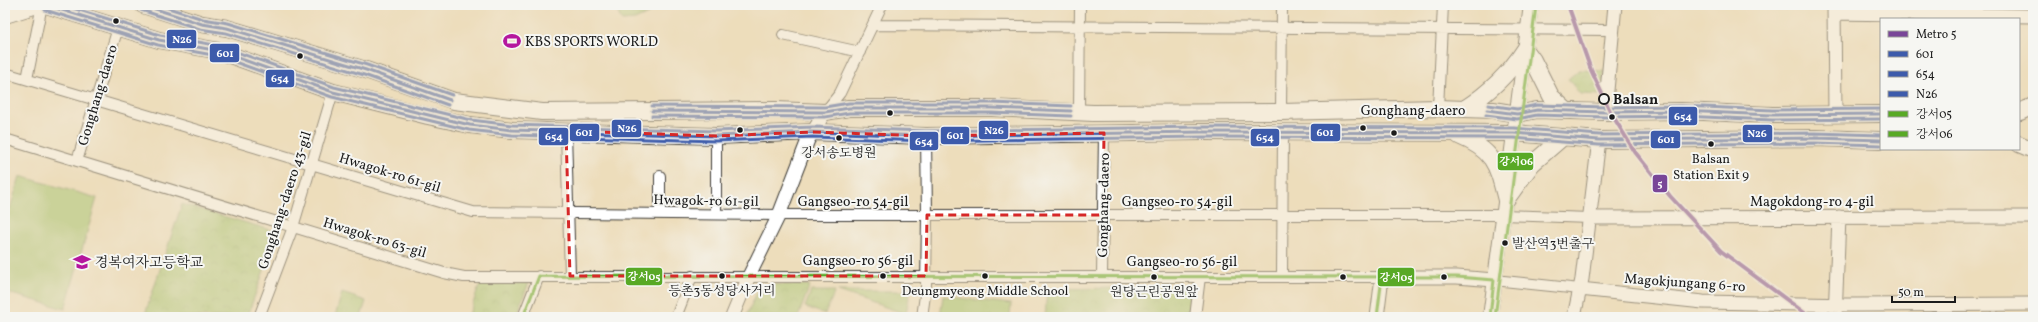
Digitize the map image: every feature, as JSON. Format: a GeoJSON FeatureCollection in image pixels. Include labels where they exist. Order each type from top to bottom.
{"type":"FeatureCollection","features":[{"type":"Feature","properties":{"kind":"main road"},"geometry":{"type":"LineString","coordinates":[[5,15],[37,5]]}},
{"type":"Feature","properties":{"kind":"main road","name":"Gonghang-daero"},"geometry":{"type":"LineString","coordinates":[[46,5],[159,40],[220,51],[333,92],[470,125],[512,130],[716,136],[813,132],[926,136],[1284,132],[1514,133],[1600,140],[1815,138],[1880,140]]}},
{"type":"Feature","properties":{"kind":"main road","name":"Gonghang-daero"},"geometry":{"type":"LineString","coordinates":[[143,5],[202,24],[238,32],[366,70],[454,101],[542,112],[760,110],[825,112],[849,108],[984,108],[1079,111],[1093,113],[1281,112],[1438,108],[1493,110],[1517,114],[1537,110],[1605,112],[1681,111],[1772,115],[1880,114]]}},
{"type":"Feature","properties":{"kind":"main road"},"geometry":{"type":"LineString","coordinates":[[1490,317],[1531,5]]}},
{"type":"Feature","properties":{"kind":"main road"},"geometry":{"type":"LineString","coordinates":[[1464,109],[1495,87],[1515,65],[1525,48]]}},
{"type":"Feature","properties":{"kind":"main road"},"geometry":{"type":"LineString","coordinates":[[1525,48],[1533,60],[1551,96],[1566,110]]}},
{"type":"Feature","properties":{"kind":"main road"},"geometry":{"type":"LineString","coordinates":[[1453,133],[1474,142],[1490,156],[1497,167],[1504,208]]}},
{"type":"Feature","properties":{"kind":"main road"},"geometry":{"type":"LineString","coordinates":[[1504,208],[1532,164],[1562,138]]}},
{"type":"Feature","properties":{"kind":"main road"},"geometry":{"type":"LineString","coordinates":[[2020,142],[2033,141]]}},
{"type":"Feature","properties":{"kind":"main road"},"geometry":{"type":"LineString","coordinates":[[2020,143],[2033,150]]}},
{"type":"Feature","properties":{"kind":"street"},"geometry":{"type":"LineString","coordinates":[[27,79],[42,5]]}},
{"type":"Feature","properties":{"kind":"street"},"geometry":{"type":"LineString","coordinates":[[732,317],[749,276],[779,215],[808,140],[825,112],[840,93],[882,5]]}},
{"type":"Feature","properties":{"kind":"street"},"geometry":{"type":"LineString","coordinates":[[1079,111],[1080,5]]}},
{"type":"Feature","properties":{"kind":"street"},"geometry":{"type":"LineString","coordinates":[[1281,112],[1282,5]]}},
{"type":"Feature","properties":{"kind":"street"},"geometry":{"type":"LineString","coordinates":[[1438,108],[1443,5]]}},
{"type":"Feature","properties":{"kind":"street"},"geometry":{"type":"LineString","coordinates":[[1605,112],[1615,5]]}},
{"type":"Feature","properties":{"kind":"street"},"geometry":{"type":"LineString","coordinates":[[1835,114],[1834,9],[2033,16]]}},
{"type":"Feature","properties":{"kind":"street"},"geometry":{"type":"LineString","coordinates":[[873,25],[1612,30]]}},
{"type":"Feature","properties":{"kind":"street","name":"Gonghang-daero"},"geometry":{"type":"LineString","coordinates":[[77,161],[118,28]]}},
{"type":"Feature","properties":{"kind":"street"},"geometry":{"type":"LineString","coordinates":[[783,35],[860,52]]}},
{"type":"Feature","properties":{"kind":"street","name":"Hwagok-ro 61-gil"},"geometry":{"type":"LineString","coordinates":[[5,73],[473,212],[779,215]]}},
{"type":"Feature","properties":{"kind":"street","name":"Gonghang-daero 43-gil"},"geometry":{"type":"LineString","coordinates":[[259,317],[293,227],[310,163],[333,92]]}},
{"type":"Feature","properties":{"kind":"street"},"geometry":{"type":"LineString","coordinates":[[566,131],[570,276]]}},
{"type":"Feature","properties":{"kind":"street"},"geometry":{"type":"LineString","coordinates":[[1282,277],[1284,132]]}},
{"type":"Feature","properties":{"kind":"street","name":"Gonghang-daero"},"geometry":{"type":"LineString","coordinates":[[1102,276],[1104,133]]}},
{"type":"Feature","properties":{"kind":"street"},"geometry":{"type":"LineString","coordinates":[[716,136],[716,214]]}},
{"type":"Feature","properties":{"kind":"street"},"geometry":{"type":"LineString","coordinates":[[922,317],[926,276],[926,136]]}},
{"type":"Feature","properties":{"kind":"street","name":"Hwagok-ro 63-gil"},"geometry":{"type":"LineString","coordinates":[[5,139],[444,273],[464,277],[749,276]]}},
{"type":"Feature","properties":{"kind":"street"},"geometry":{"type":"LineString","coordinates":[[1574,317],[1580,289],[1600,140]]}},
{"type":"Feature","properties":{"kind":"street"},"geometry":{"type":"LineString","coordinates":[[660,176],[660,214]]}},
{"type":"Feature","properties":{"kind":"street","name":"Gangseo-ro 54-gil"},"geometry":{"type":"LineString","coordinates":[[779,215],[1283,215],[1504,208],[1590,218]]}},
{"type":"Feature","properties":{"kind":"street"},"geometry":{"type":"LineString","coordinates":[[1835,311],[1839,217]]}},
{"type":"Feature","properties":{"kind":"street","name":"Magokdong-ro 4-gil"},"geometry":{"type":"LineString","coordinates":[[1590,218],[2033,217]]}},
{"type":"Feature","properties":{"kind":"street"},"geometry":{"type":"LineString","coordinates":[[523,317],[538,276]]}},
{"type":"Feature","properties":{"kind":"street"},"geometry":{"type":"LineString","coordinates":[[676,317],[692,276]]}},
{"type":"Feature","properties":{"kind":"street","name":"Gangseo-ro 56-gil"},"geometry":{"type":"LineString","coordinates":[[749,276],[1457,277],[1494,280]]}},
{"type":"Feature","properties":{"kind":"street"},"geometry":{"type":"LineString","coordinates":[[1195,317],[1200,277]]}},
{"type":"Feature","properties":{"kind":"street"},"geometry":{"type":"LineString","coordinates":[[1377,317],[1382,277]]}},
{"type":"Feature","properties":{"kind":"street"},"geometry":{"type":"LineString","coordinates":[[1494,280],[1580,289]]}},
{"type":"Feature","properties":{"kind":"street","name":"Magokjungang 6-ro"},"geometry":{"type":"LineString","coordinates":[[1580,289],[1703,302],[1835,311],[2033,304]]}},
{"type":"Feature","properties":{"kind":"highlighted area"},"geometry":{"type":"Polygon","coordinates":[[[566,131],[716,136],[813,132],[926,136],[1104,133],[1103,215],[927,215],[926,276],[570,276],[566,131]]]}},
{"type":"Feature","properties":{"kind":"green space"},"geometry":{"type":"Polygon","coordinates":[[[629,5],[647,5],[650,13],[635,20],[622,21],[617,11],[629,5]]]}},
{"type":"Feature","properties":{"kind":"green space"},"geometry":{"type":"Polygon","coordinates":[[[1579,70],[1604,71],[1602,95],[1580,94],[1568,79],[1579,70]]]}},
{"type":"Feature","properties":{"kind":"green space"},"geometry":{"type":"Polygon","coordinates":[[[20,176],[97,198],[65,309],[5,292],[5,225],[20,176]]]}},
{"type":"Feature","properties":{"kind":"green space"},"geometry":{"type":"Polygon","coordinates":[[[182,204],[278,232],[247,317],[144,317],[182,204]]]}},
{"type":"Feature","properties":{"kind":"green space"},"geometry":{"type":"Polygon","coordinates":[[[529,283],[515,317],[468,317],[480,284],[529,283]]]}},
{"type":"Feature","properties":{"kind":"green space"},"geometry":{"type":"Polygon","coordinates":[[[768,284],[810,285],[798,317],[746,317],[758,290],[768,284]]]}},
{"type":"Feature","properties":{"kind":"green space"},"geometry":{"type":"Polygon","coordinates":[[[1191,287],[1187,317],[1045,317],[1047,289],[1191,287]]]}},
{"type":"Feature","properties":{"kind":"green space"},"geometry":{"type":"Polygon","coordinates":[[[811,291],[835,291],[825,314],[805,307],[811,291]]]}},
{"type":"Feature","properties":{"kind":"green space"},"geometry":{"type":"Polygon","coordinates":[[[838,291],[910,291],[906,314],[838,291]]]}},
{"type":"Feature","properties":{"kind":"green space"},"geometry":{"type":"Polygon","coordinates":[[[342,293],[366,301],[361,317],[335,316],[342,293]]]}},
{"type":"Feature","properties":{"kind":"green space"},"geometry":{"type":"Polygon","coordinates":[[[943,296],[1011,304],[1010,317],[940,317],[943,296]]]}},
{"type":"Feature","properties":{"kind":"metro line","name":"5"},"geometry":{"type":"LineString","coordinates":[[1568,5],[1591,70],[1611,113],[1635,152],[1670,196],[1721,251],[1810,317]]}},
{"type":"Feature","properties":{"kind":"transit line","name":"601"},"geometry":{"type":"LineString","coordinates":[[46,5],[159,40],[219,51],[333,92],[470,125],[512,130],[716,136],[813,132],[926,136],[1203,132],[1514,133],[1599,140],[1815,138],[1880,140]]}},
{"type":"Feature","properties":{"kind":"transit line","name":"N26"},"geometry":{"type":"LineString","coordinates":[[63,5],[160,35],[220,46],[334,87],[471,120],[512,125],[716,131],[813,127],[926,131],[1203,127],[1514,128],[1599,135],[1815,133],[1880,135]]}},
{"type":"Feature","properties":{"kind":"transit line","name":"601"},"geometry":{"type":"LineString","coordinates":[[143,5],[202,24],[227,28],[366,70],[450,100]]}},
{"type":"Feature","properties":{"kind":"transit line","name":"N26"},"geometry":{"type":"LineString","coordinates":[[159,5],[203,19],[228,23],[367,65],[452,95]]}},
{"type":"Feature","properties":{"kind":"transit line","name":"강서06"},"geometry":{"type":"LineString","coordinates":[[1495,317],[1536,6]]}},
{"type":"Feature","properties":{"kind":"transit line","name":"654"},"geometry":{"type":"LineString","coordinates":[[45,10],[158,45],[218,56],[332,97],[469,130],[512,135],[716,141],[813,137],[926,141],[1203,137],[1514,138],[1599,145],[1815,143],[1880,145]]}},
{"type":"Feature","properties":{"kind":"transit line","name":"654"},"geometry":{"type":"LineString","coordinates":[[141,10],[200,29],[226,33],[364,75],[448,105]]}},
{"type":"Feature","properties":{"kind":"transit line","name":"N26"},"geometry":{"type":"LineString","coordinates":[[652,106],[825,107],[849,103],[992,103],[1071,106]]}},
{"type":"Feature","properties":{"kind":"transit line","name":"N26"},"geometry":{"type":"LineString","coordinates":[[1488,105],[1517,109],[1537,105],[1605,107],[1681,106],[1772,110],[1880,109]]}},
{"type":"Feature","properties":{"kind":"transit line","name":"601"},"geometry":{"type":"LineString","coordinates":[[652,111],[825,112],[849,108],[992,108],[1071,111]]}},
{"type":"Feature","properties":{"kind":"transit line","name":"601"},"geometry":{"type":"LineString","coordinates":[[1487,110],[1517,114],[1537,110],[1605,112],[1681,111],[1772,115],[1880,114]]}},
{"type":"Feature","properties":{"kind":"transit line","name":"654"},"geometry":{"type":"LineString","coordinates":[[652,116],[825,117],[849,113],[992,113],[1071,116]]}},
{"type":"Feature","properties":{"kind":"transit line","name":"654"},"geometry":{"type":"LineString","coordinates":[[1486,115],[1517,119],[1537,115],[1605,117],[1681,116],[1772,120],[1880,119]]}},
{"type":"Feature","properties":{"kind":"transit line","name":"강서05"},"geometry":{"type":"LineString","coordinates":[[539,276],[1457,277],[1494,280],[1490,317]]}},
{"type":"Feature","properties":{"kind":"transit line","name":"강서05"},"geometry":{"type":"LineString","coordinates":[[523,317],[539,276]]}},
{"type":"Feature","properties":{"kind":"transit line","name":"강서05"},"geometry":{"type":"LineString","coordinates":[[1377,317],[1382,277]]}},
{"type":"Feature","properties":{"kind":"place","name":"KBS SPORTS WORLD"},"geometry":{"type":"Point","coordinates":[512,41]}},
{"type":"Feature","properties":{"kind":"place","name":"Balsan"},"geometry":{"type":"Point","coordinates":[1604,99]}},
{"type":"Feature","properties":{"kind":"place","name":"강서송도병원"},"geometry":{"type":"Point","coordinates":[839,138]}},
{"type":"Feature","properties":{"kind":"place","name":"Balsan Station Exit 9"},"geometry":{"type":"Point","coordinates":[1711,144]}},
{"type":"Feature","properties":{"kind":"place","name":"발산역3번출구"},"geometry":{"type":"Point","coordinates":[1505,243]}},
{"type":"Feature","properties":{"kind":"place","name":"경복여자고등학교"},"geometry":{"type":"Point","coordinates":[82,262]}},
{"type":"Feature","properties":{"kind":"place","name":"등촌3동성당사거리"},"geometry":{"type":"Point","coordinates":[722,276]}},
{"type":"Feature","properties":{"kind":"place","name":"Deungmyeong Middle School"},"geometry":{"type":"Point","coordinates":[985,276]}},
{"type":"Feature","properties":{"kind":"place","name":"원당근린공원앞"},"geometry":{"type":"Point","coordinates":[1154,277]}}]}
